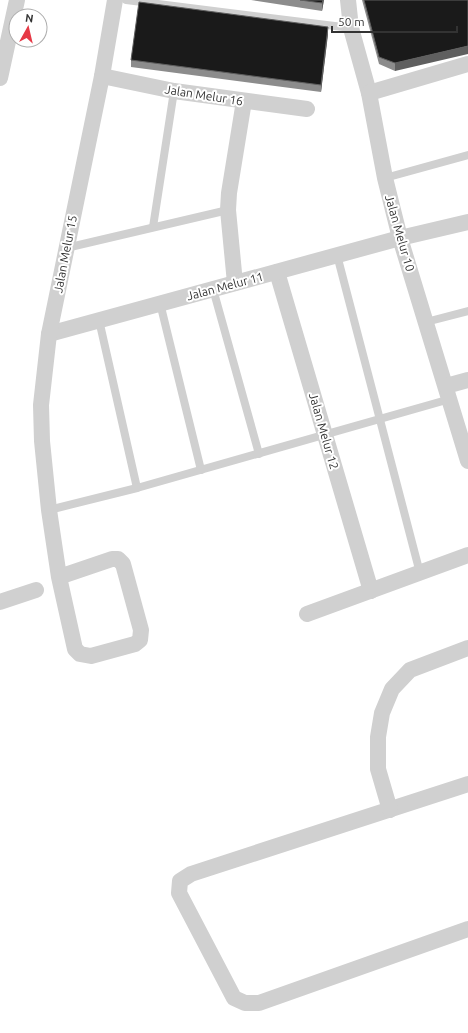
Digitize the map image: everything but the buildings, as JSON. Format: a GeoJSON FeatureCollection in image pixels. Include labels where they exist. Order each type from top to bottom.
{"type":"FeatureCollection","features":[{"type":"Feature","properties":{"kind":"street"},"geometry":{"type":"LineString","coordinates":[[0,78],[17,0]]}},
{"type":"Feature","properties":{"kind":"street","name":"Jalan Melur 15"},"geometry":{"type":"LineString","coordinates":[[58,577],[112,559],[118,559],[123,564],[141,630],[140,640],[135,644],[91,656],[80,654],[75,649],[58,577],[42,441],[41,405],[49,334],[102,76],[115,0]]}},
{"type":"Feature","properties":{"kind":"street","name":"Jalan Melur 10"},"geometry":{"type":"LineString","coordinates":[[348,0],[351,28],[370,93],[385,178],[400,238],[468,461]]}},
{"type":"Feature","properties":{"kind":"street"},"geometry":{"type":"LineString","coordinates":[[370,93],[468,64]]}},
{"type":"Feature","properties":{"kind":"street","name":"Jalan Melur 16"},"geometry":{"type":"LineString","coordinates":[[102,76],[174,90],[308,109]]}},
{"type":"Feature","properties":{"kind":"street"},"geometry":{"type":"LineString","coordinates":[[235,283],[228,210],[229,193],[244,101]]}},
{"type":"Feature","properties":{"kind":"street","name":"Jalan Melur 11"},"geometry":{"type":"LineString","coordinates":[[49,334],[400,238],[468,222]]}},
{"type":"Feature","properties":{"kind":"street","name":"Jalan Melur 12"},"geometry":{"type":"LineString","coordinates":[[277,272],[371,591]]}},
{"type":"Feature","properties":{"kind":"street"},"geometry":{"type":"LineString","coordinates":[[448,393],[468,380]]}},
{"type":"Feature","properties":{"kind":"street"},"geometry":{"type":"LineString","coordinates":[[307,614],[468,555]]}},
{"type":"Feature","properties":{"kind":"street"},"geometry":{"type":"LineString","coordinates":[[0,602],[36,590]]}},
{"type":"Feature","properties":{"kind":"street"},"geometry":{"type":"LineString","coordinates":[[390,810],[378,769],[378,737],[382,713],[392,689],[410,670],[468,648]]}},
{"type":"Feature","properties":{"kind":"street"},"geometry":{"type":"LineString","coordinates":[[468,784],[191,874],[180,882],[179,893],[234,998],[244,1004],[259,1003],[468,930]]}},
{"type":"Feature","properties":{"kind":"lane"},"geometry":{"type":"LineString","coordinates":[[126,0],[351,28]]}},
{"type":"Feature","properties":{"kind":"lane"},"geometry":{"type":"LineString","coordinates":[[153,227],[174,90]]}},
{"type":"Feature","properties":{"kind":"lane"},"geometry":{"type":"LineString","coordinates":[[385,178],[468,155]]}},
{"type":"Feature","properties":{"kind":"lane"},"geometry":{"type":"LineString","coordinates":[[66,248],[228,210]]}},
{"type":"Feature","properties":{"kind":"lane"},"geometry":{"type":"LineString","coordinates":[[337,255],[420,573]]}},
{"type":"Feature","properties":{"kind":"lane"},"geometry":{"type":"LineString","coordinates":[[213,289],[259,454]]}},
{"type":"Feature","properties":{"kind":"lane"},"geometry":{"type":"LineString","coordinates":[[160,304],[201,470]]}},
{"type":"Feature","properties":{"kind":"lane"},"geometry":{"type":"LineString","coordinates":[[426,322],[468,311]]}},
{"type":"Feature","properties":{"kind":"lane"},"geometry":{"type":"LineString","coordinates":[[99,320],[137,488]]}},
{"type":"Feature","properties":{"kind":"lane"},"geometry":{"type":"LineString","coordinates":[[49,510],[137,488],[380,419],[448,393]]}}]}
